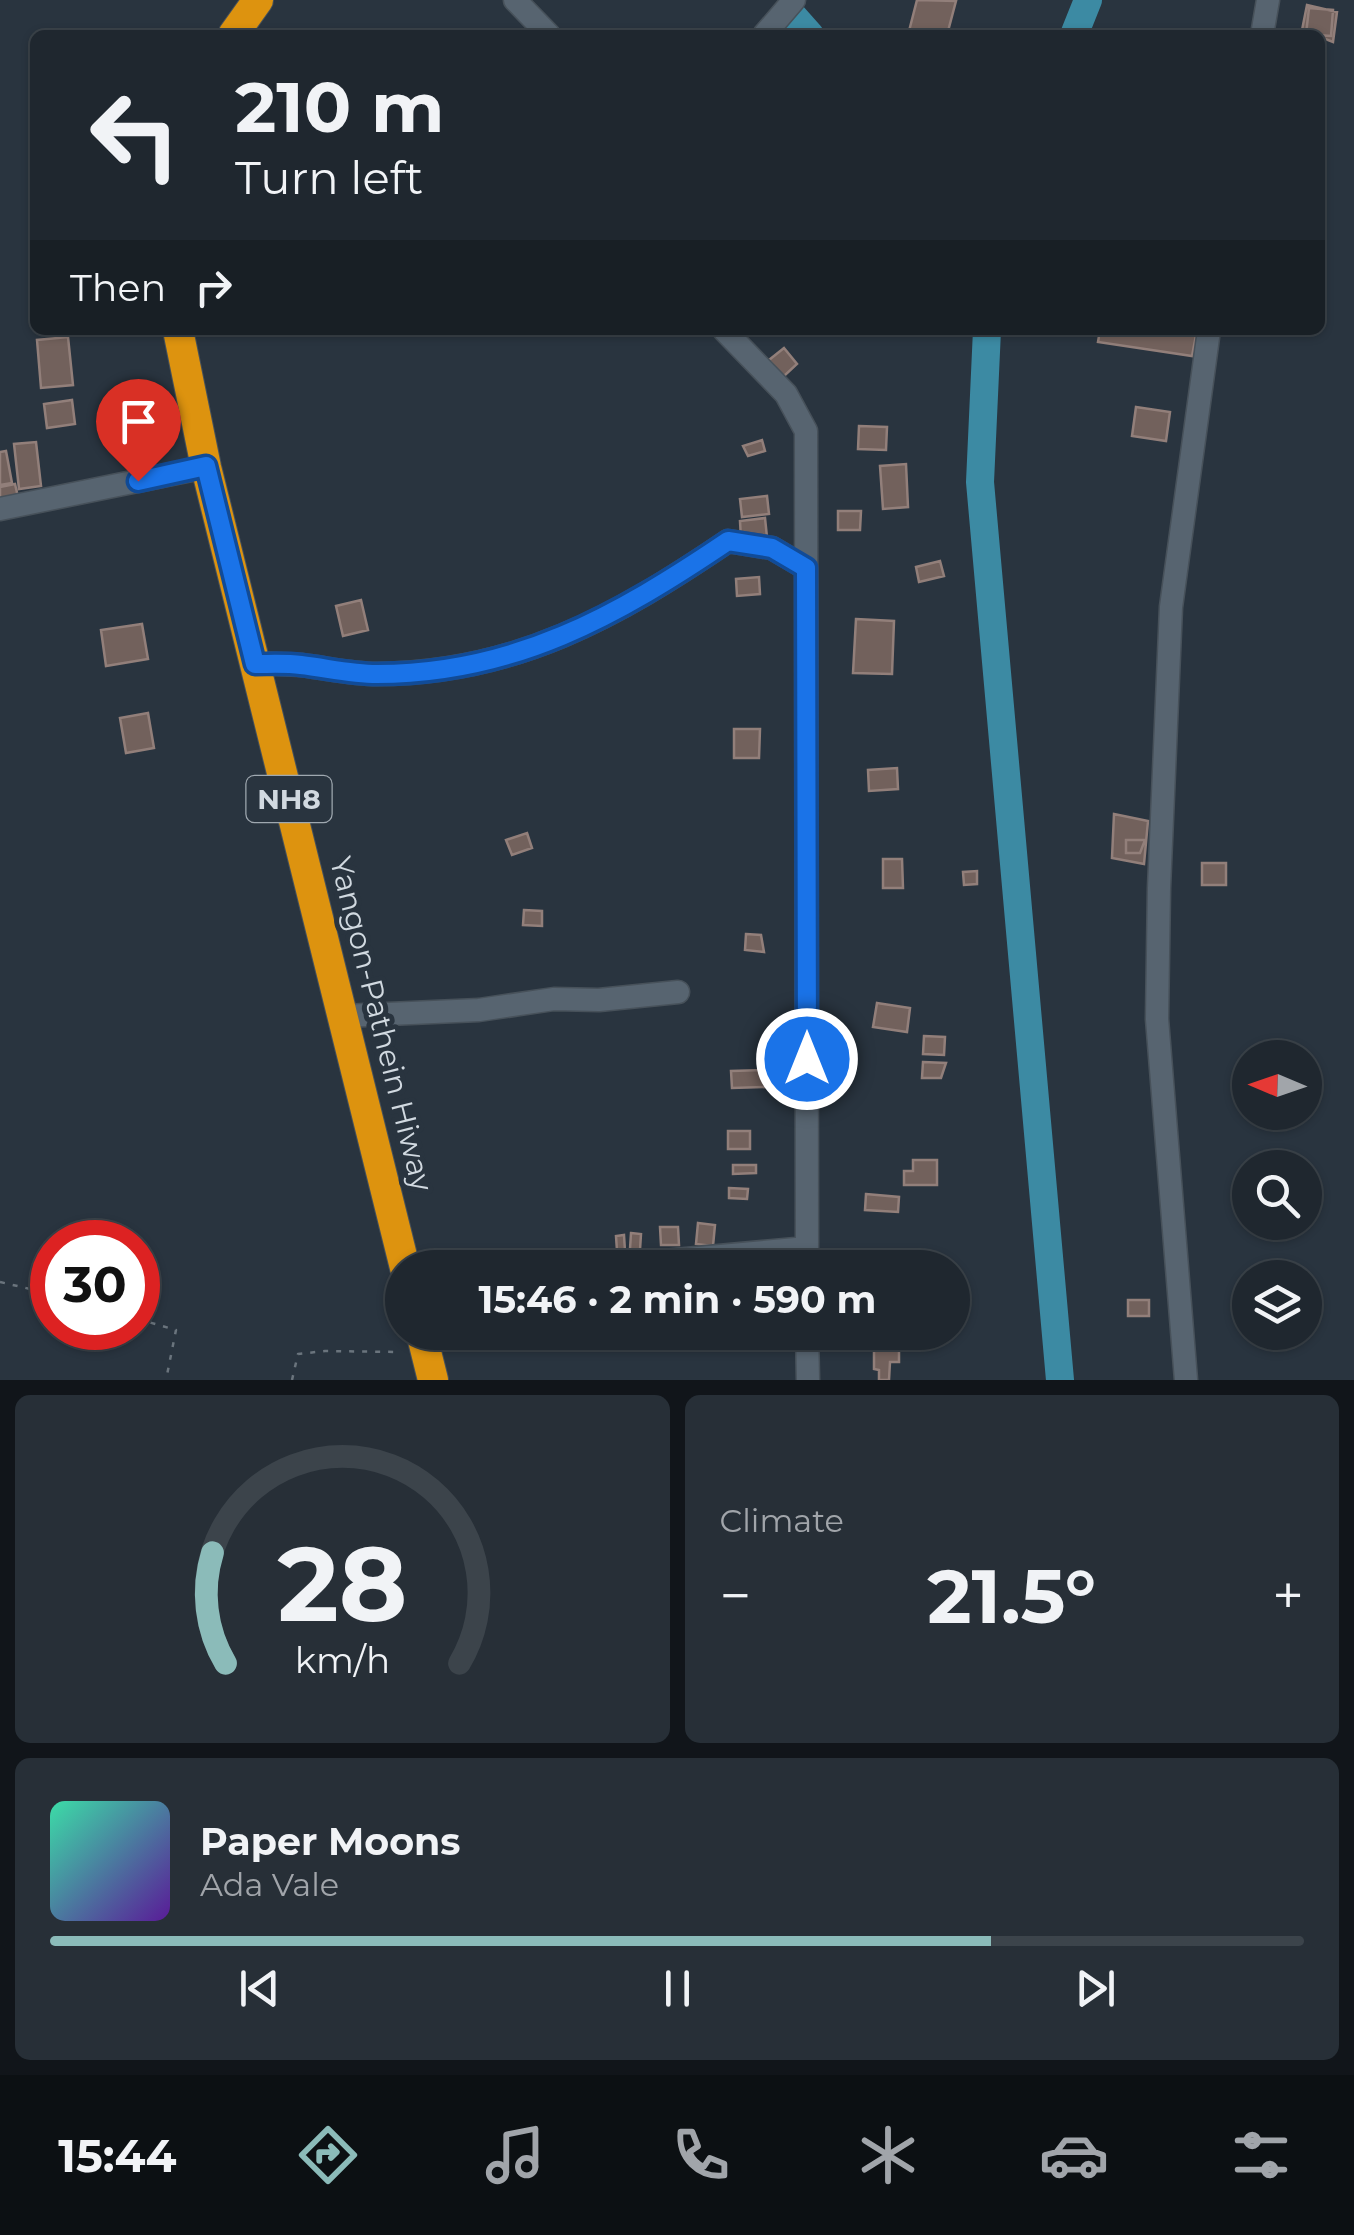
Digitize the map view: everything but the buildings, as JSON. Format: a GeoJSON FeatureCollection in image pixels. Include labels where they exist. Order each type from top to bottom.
{"type":"FeatureCollection","features":[{"type":"Feature","properties":{"kind":"highway"},"geometry":{"type":"LineString","coordinates":[[237,30],[258,0]]}},
{"type":"Feature","properties":{"kind":"highway","name":"Yangon-Pathein Hiway"},"geometry":{"type":"LineString","coordinates":[[179,335],[206,466],[400,1250]]}},
{"type":"Feature","properties":{"kind":"street"},"geometry":{"type":"LineString","coordinates":[[515,0],[544,30]]}},
{"type":"Feature","properties":{"kind":"street"},"geometry":{"type":"LineString","coordinates":[[768,30],[794,0]]}},
{"type":"Feature","properties":{"kind":"street"},"geometry":{"type":"LineString","coordinates":[[1263,30],[1268,0]]}},
{"type":"Feature","properties":{"kind":"street"},"geometry":{"type":"LineString","coordinates":[[729,335],[786,394],[806,431],[807,1250]]}},
{"type":"Feature","properties":{"kind":"street"},"geometry":{"type":"LineString","coordinates":[[1186,1380],[1158,1018],[1159,888],[1171,608],[1208,335]]}},
{"type":"Feature","properties":{"kind":"street"},"geometry":{"type":"LineString","coordinates":[[0,509],[206,466]]}},
{"type":"Feature","properties":{"kind":"street"},"geometry":{"type":"LineString","coordinates":[[255,664],[380,674],[476,665],[584,628],[728,541],[772,548],[806,568]]}},
{"type":"Feature","properties":{"kind":"street"},"geometry":{"type":"LineString","coordinates":[[342,1016],[479,1010],[554,999],[600,1000],[678,992]]}},
{"type":"Feature","properties":{"kind":"street"},"geometry":{"type":"LineString","coordinates":[[808,1350],[808,1380]]}},
{"type":"Feature","properties":{"kind":"path"},"geometry":{"type":"LineString","coordinates":[[0,1282],[30,1289]]}},
{"type":"Feature","properties":{"kind":"path"},"geometry":{"type":"LineString","coordinates":[[160,1326],[176,1330],[166,1380]]}},
{"type":"Feature","properties":{"kind":"path"},"geometry":{"type":"LineString","coordinates":[[292,1380],[298,1354],[377,1350],[427,1355]]}},
{"type":"Feature","properties":{"kind":"waterway"},"geometry":{"type":"LineString","coordinates":[[1076,30],[1088,0]]}},
{"type":"Feature","properties":{"kind":"waterway"},"geometry":{"type":"LineString","coordinates":[[794,17],[806,30]]}},
{"type":"Feature","properties":{"kind":"waterway"},"geometry":{"type":"LineString","coordinates":[[987,335],[980,482],[1060,1380]]}},
{"type":"Feature","properties":{"kind":"route"},"geometry":{"type":"LineString","coordinates":[[138,481],[206,466],[255,664],[380,674],[476,665],[584,628],[654,590],[728,541],[772,548],[806,568],[807,1059]]}}]}
